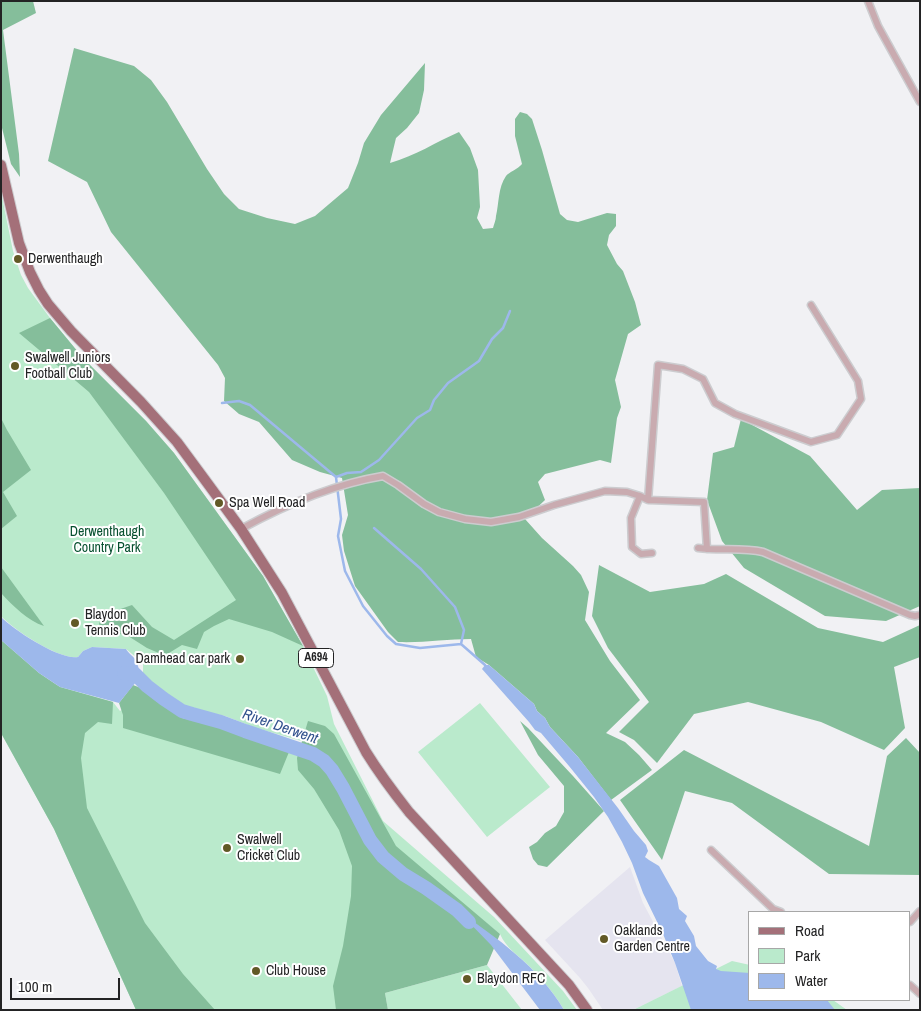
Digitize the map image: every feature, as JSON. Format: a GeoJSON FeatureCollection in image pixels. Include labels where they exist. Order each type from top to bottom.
{"type":"FeatureCollection","features":[{"type":"Feature","properties":{"kind":"main road","name":"A694"},"geometry":{"type":"LineString","coordinates":[[1,165],[19,243],[30,272],[48,304],[71,331],[141,402],[177,442],[240,529],[282,593],[340,704],[379,773],[409,812],[569,985],[587,1010]]}},
{"type":"Feature","properties":{"kind":"street"},"geometry":{"type":"LineString","coordinates":[[868,1],[878,26],[919,99]]}},
{"type":"Feature","properties":{"kind":"street"},"geometry":{"type":"LineString","coordinates":[[648,500],[658,365],[683,369],[703,379],[715,403],[735,414],[811,442],[837,435],[861,399],[858,382],[812,305]]}},
{"type":"Feature","properties":{"kind":"street"},"geometry":{"type":"LineString","coordinates":[[240,529],[266,515],[310,497],[364,479],[383,476],[438,512],[465,519],[491,522],[519,517],[605,491],[627,492],[648,500],[704,502],[707,549]]}},
{"type":"Feature","properties":{"kind":"street"},"geometry":{"type":"LineString","coordinates":[[640,496],[631,518],[632,547],[641,554],[652,553]]}},
{"type":"Feature","properties":{"kind":"street"},"geometry":{"type":"LineString","coordinates":[[698,548],[752,549],[763,552],[910,614],[920,615]]}},
{"type":"Feature","properties":{"kind":"street"},"geometry":{"type":"LineString","coordinates":[[711,850],[773,909],[778,911]]}},
{"type":"Feature","properties":{"kind":"street"},"geometry":{"type":"LineString","coordinates":[[911,921],[920,911]]}},
{"type":"Feature","properties":{"kind":"shaded area","name":"Oaklands Garden Centre"},"geometry":{"type":"Polygon","coordinates":[[[630,867],[643,903],[675,963],[682,986],[633,1010],[603,1010],[580,978],[545,940],[630,867]]]}},
{"type":"Feature","properties":{"kind":"green space"},"geometry":{"type":"Polygon","coordinates":[[[1,1],[33,1],[36,13],[3,30],[19,154],[20,177],[11,164],[1,124],[1,1]]]}},
{"type":"Feature","properties":{"kind":"green space"},"geometry":{"type":"Polygon","coordinates":[[[74,48],[134,66],[151,80],[167,102],[224,194],[239,209],[267,218],[295,224],[315,216],[348,188],[364,143],[381,115],[425,63],[424,90],[419,113],[396,138],[390,163],[417,153],[459,132],[470,148],[478,170],[480,207],[477,218],[483,229],[493,228],[503,180],[522,164],[515,136],[515,119],[520,112],[527,114],[532,119],[560,214],[567,220],[578,222],[607,213],[616,214],[616,226],[609,235],[607,245],[623,271],[635,302],[641,325],[628,334],[615,380],[621,407],[617,418],[611,463],[600,460],[545,474],[538,482],[545,500],[525,519],[581,575],[589,592],[585,620],[610,661],[640,700],[606,733],[625,742],[652,770],[611,800],[578,757],[537,711],[534,704],[489,665],[476,657],[471,639],[398,642],[388,632],[355,586],[344,551],[342,535],[348,515],[342,478],[320,472],[292,460],[259,422],[239,414],[224,401],[225,378],[218,365],[111,232],[87,182],[48,161],[74,48]]]}},
{"type":"Feature","properties":{"kind":"green space","name":"Derwenthaugh Country Park"},"geometry":{"type":"Polygon","coordinates":[[[1,192],[13,251],[21,275],[28,288],[83,358],[146,421],[174,453],[263,576],[303,646],[327,696],[334,724],[383,821],[494,917],[563,991],[577,1010],[564,1010],[543,981],[509,947],[500,934],[388,846],[312,744],[256,728],[225,716],[185,707],[143,681],[143,663],[126,649],[92,647],[83,651],[78,657],[70,657],[37,643],[1,616],[1,192]]]}},
{"type":"Feature","properties":{"kind":"green space"},"geometry":{"type":"Polygon","coordinates":[[[50,318],[83,358],[146,421],[174,453],[263,576],[303,646],[272,632],[229,619],[204,632],[197,649],[182,645],[169,653],[161,654],[147,648],[125,634],[102,635],[99,623],[109,613],[132,605],[152,627],[174,640],[236,600],[164,493],[89,392],[19,333],[50,318]]]}},
{"type":"Feature","properties":{"kind":"green space"},"geometry":{"type":"Polygon","coordinates":[[[1,418],[31,470],[3,492],[17,516],[1,529],[1,418]]]}},
{"type":"Feature","properties":{"kind":"green space"},"geometry":{"type":"Polygon","coordinates":[[[741,419],[810,456],[857,510],[882,490],[920,488],[920,606],[886,621],[825,616],[744,568],[722,541],[707,500],[713,453],[734,447],[741,419]]]}},
{"type":"Feature","properties":{"kind":"green space"},"geometry":{"type":"Polygon","coordinates":[[[599,565],[650,592],[704,584],[726,574],[818,628],[883,642],[920,625],[920,657],[894,667],[905,728],[884,750],[821,722],[748,702],[694,714],[657,763],[634,740],[619,732],[649,702],[608,648],[592,616],[599,565]]]}},
{"type":"Feature","properties":{"kind":"green space"},"geometry":{"type":"Polygon","coordinates":[[[1,567],[44,626],[27,617],[1,593],[1,567]]]}},
{"type":"Feature","properties":{"kind":"green space","name":"Swalwell Cricket Club"},"geometry":{"type":"Polygon","coordinates":[[[1,640],[51,682],[60,687],[113,702],[120,711],[136,701],[182,718],[212,725],[252,738],[302,757],[353,813],[356,1010],[136,1010],[54,829],[1,733],[1,640]]]}},
{"type":"Feature","properties":{"kind":"green space"},"geometry":{"type":"Polygon","coordinates":[[[1,640],[39,673],[60,687],[113,702],[112,724],[98,722],[85,733],[81,758],[87,808],[145,923],[183,974],[215,1010],[136,1010],[54,829],[1,733],[1,640]]]}},
{"type":"Feature","properties":{"kind":"green space"},"geometry":{"type":"Polygon","coordinates":[[[133,685],[141,688],[182,718],[212,725],[289,752],[280,774],[123,728],[123,715],[119,703],[133,685]]]}},
{"type":"Feature","properties":{"kind":"green space"},"geometry":{"type":"Polygon","coordinates":[[[480,703],[550,787],[487,837],[418,752],[480,703]]]}},
{"type":"Feature","properties":{"kind":"green space"},"geometry":{"type":"Polygon","coordinates":[[[308,721],[325,726],[334,734],[396,846],[500,934],[487,965],[385,993],[388,1010],[336,1010],[333,986],[343,946],[351,896],[352,866],[339,830],[314,789],[298,770],[297,758],[308,721]]]}},
{"type":"Feature","properties":{"kind":"green space"},"geometry":{"type":"Polygon","coordinates":[[[520,721],[604,811],[547,867],[538,865],[533,859],[529,847],[556,826],[564,812],[564,786],[538,755],[520,721]]]}},
{"type":"Feature","properties":{"kind":"green space"},"geometry":{"type":"Polygon","coordinates":[[[906,738],[920,753],[920,875],[829,874],[732,803],[685,791],[662,860],[620,800],[684,750],[869,846],[887,756],[906,738]]]}},
{"type":"Feature","properties":{"kind":"green space"},"geometry":{"type":"Polygon","coordinates":[[[732,961],[748,965],[748,1001],[834,1001],[847,1010],[633,1010],[732,961]]]}},
{"type":"Feature","properties":{"kind":"green space","name":"Blaydon RFC"},"geometry":{"type":"Polygon","coordinates":[[[487,965],[522,1010],[388,1010],[385,993],[487,965]]]}},
{"type":"Feature","properties":{"kind":"water"},"geometry":{"type":"Polygon","coordinates":[[[1,617],[37,643],[70,657],[78,657],[83,651],[92,647],[126,649],[135,659],[141,682],[136,682],[119,703],[60,687],[39,673],[1,640],[1,617]]]}},
{"type":"Feature","properties":{"kind":"water"},"geometry":{"type":"Polygon","coordinates":[[[485,665],[489,665],[534,704],[537,711],[545,718],[550,727],[578,757],[646,845],[648,851],[645,857],[659,866],[677,898],[679,909],[687,916],[685,921],[694,936],[696,946],[708,961],[717,966],[716,969],[748,973],[748,1001],[828,1001],[835,1010],[691,1010],[663,934],[643,893],[632,863],[608,817],[594,797],[541,733],[535,730],[482,669],[485,665]]]}},
{"type":"Feature","properties":{"kind":"water"},"geometry":{"type":"Polygon","coordinates":[[[457,910],[487,931],[530,967],[564,1010],[540,1010],[491,945],[457,910]]]}},
{"type":"Feature","properties":{"kind":"waterway"},"geometry":{"type":"LineString","coordinates":[[336,477],[347,473],[361,472],[379,460],[417,418],[430,410],[434,400],[448,383],[479,361],[492,339],[503,328],[510,311]]}},
{"type":"Feature","properties":{"kind":"waterway"},"geometry":{"type":"LineString","coordinates":[[222,403],[239,401],[250,405],[336,477],[341,519],[338,536],[345,571],[363,606],[387,636],[396,644],[420,648],[461,644],[485,665]]}},
{"type":"Feature","properties":{"kind":"waterway"},"geometry":{"type":"LineString","coordinates":[[374,528],[421,569],[455,607],[464,630],[461,644]]}},
{"type":"Feature","properties":{"kind":"waterway","name":"River Derwent"},"geometry":{"type":"LineString","coordinates":[[124,673],[135,674],[147,686],[182,711],[221,722],[313,754],[324,761],[343,788],[370,840],[383,857],[403,874],[457,910],[469,922]]}},
{"type":"Feature","properties":{"kind":"place","name":"Derwenthaugh"},"geometry":{"type":"Point","coordinates":[18,259]}},
{"type":"Feature","properties":{"kind":"place","name":"Swalwell Juniors Football Club"},"geometry":{"type":"Point","coordinates":[15,366]}},
{"type":"Feature","properties":{"kind":"place","name":"Spa Well Road"},"geometry":{"type":"Point","coordinates":[219,503]}},
{"type":"Feature","properties":{"kind":"place","name":"Blaydon Tennis Club"},"geometry":{"type":"Point","coordinates":[75,623]}},
{"type":"Feature","properties":{"kind":"place","name":"Damhead car park"},"geometry":{"type":"Point","coordinates":[240,659]}},
{"type":"Feature","properties":{"kind":"place","name":"Swalwell Cricket Club"},"geometry":{"type":"Point","coordinates":[227,848]}},
{"type":"Feature","properties":{"kind":"place","name":"Oaklands Garden Centre"},"geometry":{"type":"Point","coordinates":[604,939]}},
{"type":"Feature","properties":{"kind":"place","name":"Club House"},"geometry":{"type":"Point","coordinates":[256,971]}},
{"type":"Feature","properties":{"kind":"place","name":"Blaydon RFC"},"geometry":{"type":"Point","coordinates":[467,979]}}]}
